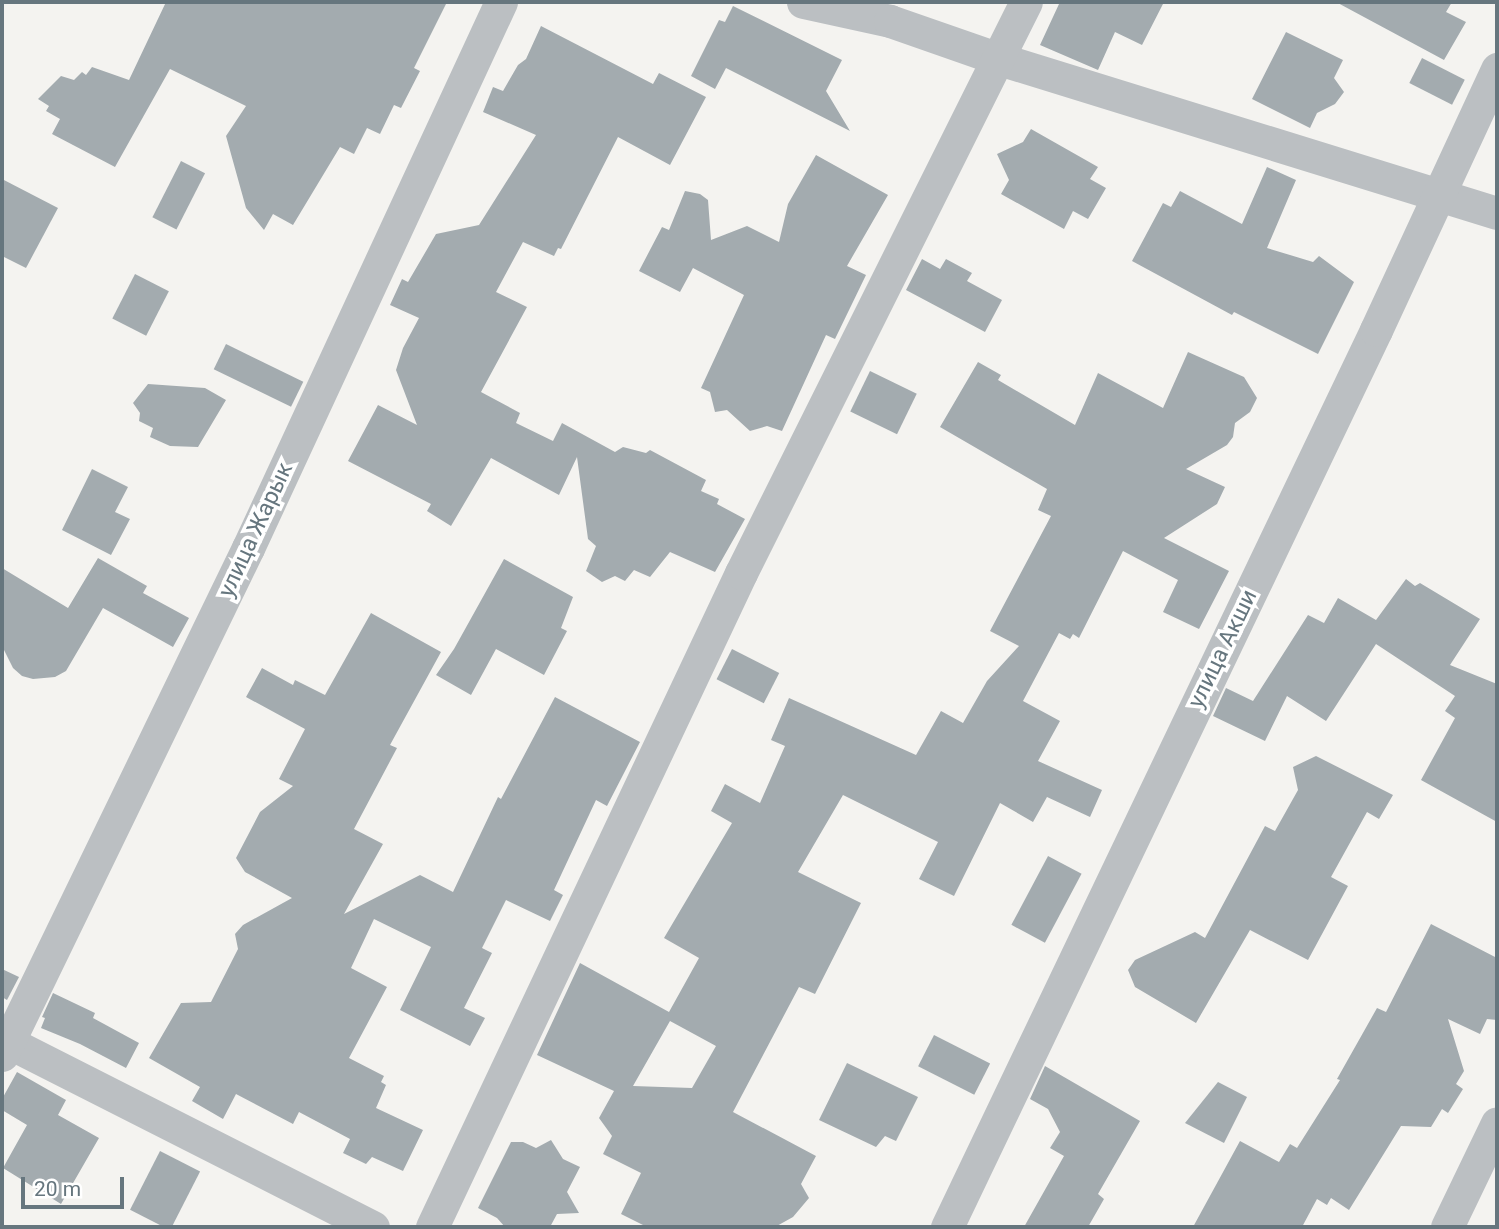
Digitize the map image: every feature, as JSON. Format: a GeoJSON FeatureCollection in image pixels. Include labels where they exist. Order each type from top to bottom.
{"type":"FeatureCollection","features":[{"type":"Feature","properties":{"kind":"street","name":"улица Жарык"},"geometry":{"type":"LineString","coordinates":[[4,1045],[248,548],[501,2]]}},
{"type":"Feature","properties":{"kind":"street"},"geometry":{"type":"LineString","coordinates":[[803,2],[890,21],[999,59],[1497,214]]}},
{"type":"Feature","properties":{"kind":"street"},"geometry":{"type":"LineString","coordinates":[[432,1227],[741,573],[1026,2]]}},
{"type":"Feature","properties":{"kind":"street","name":"улица Акши"},"geometry":{"type":"LineString","coordinates":[[947,1227],[1376,330],[1497,69]]}},
{"type":"Feature","properties":{"kind":"street"},"geometry":{"type":"LineString","coordinates":[[4,1045],[373,1227]]}},
{"type":"Feature","properties":{"kind":"street"},"geometry":{"type":"LineString","coordinates":[[1447,1227],[1497,1123]]}},
{"type":"Feature","properties":{"kind":"building"},"geometry":{"type":"Polygon","coordinates":[[[166,2],[447,2],[414,68],[420,71],[401,108],[394,105],[380,134],[367,128],[354,154],[340,147],[293,225],[273,214],[264,230],[246,208],[226,136],[246,106],[170,69],[115,167],[52,134],[60,119],[46,111],[49,106],[38,99],[61,76],[74,80],[82,72],[86,75],[92,67],[129,80],[166,2]]]}},
{"type":"Feature","properties":{"kind":"building"},"geometry":{"type":"Polygon","coordinates":[[[1054,2],[1164,2],[1142,45],[1115,32],[1098,70],[1040,45],[1059,4],[1054,2]]]}},
{"type":"Feature","properties":{"kind":"building"},"geometry":{"type":"Polygon","coordinates":[[[1336,2],[1452,2],[1446,12],[1466,22],[1444,60],[1336,2]]]}},
{"type":"Feature","properties":{"kind":"building"},"geometry":{"type":"Polygon","coordinates":[[[733,6],[842,60],[826,91],[850,131],[726,68],[715,89],[691,76],[719,20],[725,22],[733,6]]]}},
{"type":"Feature","properties":{"kind":"building"},"geometry":{"type":"Polygon","coordinates":[[[541,26],[653,84],[659,73],[706,97],[670,165],[618,137],[561,249],[558,248],[554,256],[523,242],[496,292],[527,307],[481,392],[520,413],[516,423],[553,441],[562,423],[615,452],[623,447],[646,453],[650,450],[706,480],[701,491],[719,499],[717,504],[745,519],[715,572],[670,552],[650,577],[634,570],[625,581],[615,576],[602,582],[586,571],[596,546],[588,539],[577,457],[559,495],[491,458],[451,526],[427,511],[431,504],[348,461],[378,405],[417,425],[396,370],[403,348],[419,318],[390,305],[402,279],[408,282],[436,234],[479,225],[536,135],[483,112],[493,87],[503,91],[518,65],[526,59],[541,26]]]}},
{"type":"Feature","properties":{"kind":"building"},"geometry":{"type":"Polygon","coordinates":[[[1286,32],[1343,60],[1334,78],[1344,92],[1335,104],[1317,113],[1310,128],[1252,99],[1286,32]]]}},
{"type":"Feature","properties":{"kind":"building"},"geometry":{"type":"Polygon","coordinates":[[[1422,58],[1465,80],[1452,105],[1409,83],[1422,58]]]}},
{"type":"Feature","properties":{"kind":"building"},"geometry":{"type":"Polygon","coordinates":[[[1031,129],[1098,167],[1090,179],[1106,188],[1088,219],[1073,211],[1064,229],[1001,194],[1009,180],[997,154],[1023,142],[1031,129]]]}},
{"type":"Feature","properties":{"kind":"building"},"geometry":{"type":"Polygon","coordinates":[[[816,155],[888,195],[847,266],[866,275],[835,339],[826,335],[782,431],[767,426],[750,431],[727,410],[715,412],[710,392],[701,388],[744,295],[693,268],[680,292],[639,271],[662,227],[669,230],[685,191],[700,194],[708,200],[711,240],[747,226],[779,242],[788,204],[816,155]]]}},
{"type":"Feature","properties":{"kind":"building"},"geometry":{"type":"Polygon","coordinates":[[[181,161],[205,173],[176,229],[152,217],[181,161]]]}},
{"type":"Feature","properties":{"kind":"building"},"geometry":{"type":"Polygon","coordinates":[[[1267,167],[1296,180],[1267,248],[1313,262],[1319,256],[1354,282],[1318,354],[1234,312],[1232,315],[1132,261],[1163,203],[1171,207],[1180,191],[1242,224],[1267,167]]]}},
{"type":"Feature","properties":{"kind":"building"},"geometry":{"type":"Polygon","coordinates":[[[2,179],[58,208],[26,268],[2,256],[2,179]]]}},
{"type":"Feature","properties":{"kind":"building"},"geometry":{"type":"Polygon","coordinates":[[[922,259],[940,269],[946,259],[972,273],[967,281],[1002,300],[985,332],[906,290],[922,259]]]}},
{"type":"Feature","properties":{"kind":"building"},"geometry":{"type":"Polygon","coordinates":[[[135,274],[169,291],[146,336],[112,319],[135,274]]]}},
{"type":"Feature","properties":{"kind":"building"},"geometry":{"type":"Polygon","coordinates":[[[226,344],[303,382],[291,407],[214,369],[226,344]]]}},
{"type":"Feature","properties":{"kind":"building"},"geometry":{"type":"Polygon","coordinates":[[[1188,352],[1244,377],[1257,398],[1250,412],[1235,423],[1233,437],[1227,445],[1186,469],[1225,487],[1217,504],[1164,538],[1229,571],[1199,629],[1163,612],[1178,580],[1123,551],[1079,638],[1073,634],[1070,639],[1059,633],[1023,701],[1060,721],[1038,761],[1102,790],[1090,817],[1047,797],[1033,822],[1000,803],[954,896],[919,879],[938,842],[843,795],[798,872],[861,903],[815,994],[799,987],[733,1112],[816,1156],[801,1184],[809,1198],[793,1217],[775,1227],[647,1227],[621,1214],[641,1173],[603,1154],[612,1136],[599,1118],[614,1091],[537,1055],[580,963],[669,1012],[699,958],[664,938],[732,823],[711,811],[725,784],[760,803],[785,746],[771,740],[789,698],[916,755],[941,711],[963,723],[987,681],[1019,646],[990,631],[1051,516],[1038,510],[1047,489],[940,427],[978,362],[1001,375],[998,380],[1075,425],[1098,373],[1163,408],[1188,352]],[[670,1021],[633,1086],[692,1088],[716,1046],[670,1021]]]}},
{"type":"Feature","properties":{"kind":"building"},"geometry":{"type":"Polygon","coordinates":[[[870,371],[917,394],[897,434],[850,411],[870,371]]]}},
{"type":"Feature","properties":{"kind":"building"},"geometry":{"type":"Polygon","coordinates":[[[148,384],[205,388],[226,400],[198,447],[170,446],[150,437],[153,428],[139,421],[140,413],[133,403],[148,384]]]}},
{"type":"Feature","properties":{"kind":"building"},"geometry":{"type":"Polygon","coordinates":[[[92,469],[128,487],[115,512],[130,519],[111,555],[62,530],[92,469]]]}},
{"type":"Feature","properties":{"kind":"building"},"geometry":{"type":"Polygon","coordinates":[[[98,558],[147,586],[143,593],[189,618],[173,647],[103,608],[66,671],[55,677],[33,679],[22,676],[13,668],[2,646],[2,568],[68,608],[98,558]]]}},
{"type":"Feature","properties":{"kind":"building"},"geometry":{"type":"Polygon","coordinates":[[[504,559],[573,597],[561,628],[567,631],[544,675],[496,649],[471,695],[436,675],[454,649],[504,559]]]}},
{"type":"Feature","properties":{"kind":"building"},"geometry":{"type":"Polygon","coordinates":[[[1406,579],[1415,586],[1420,583],[1480,619],[1450,665],[1497,684],[1497,822],[1421,780],[1455,718],[1445,711],[1455,696],[1376,644],[1326,721],[1287,696],[1265,741],[1213,716],[1226,688],[1253,701],[1308,615],[1324,623],[1338,598],[1376,620],[1406,579]]]}},
{"type":"Feature","properties":{"kind":"building"},"geometry":{"type":"Polygon","coordinates":[[[371,613],[441,652],[390,745],[397,748],[354,829],[383,844],[344,914],[420,875],[453,892],[498,797],[501,799],[555,697],[640,742],[607,806],[596,800],[554,890],[563,895],[550,921],[506,900],[482,948],[492,953],[464,1008],[485,1018],[470,1046],[400,1010],[431,947],[374,919],[351,968],[387,987],[349,1058],[384,1076],[381,1082],[386,1085],[376,1108],[423,1130],[403,1171],[372,1157],[366,1164],[343,1153],[350,1139],[299,1112],[293,1124],[236,1094],[223,1119],[192,1101],[200,1087],[149,1058],[181,1003],[211,1002],[238,949],[235,934],[243,925],[292,898],[245,872],[236,858],[260,812],[293,786],[279,779],[305,729],[246,697],[262,668],[293,685],[295,680],[325,695],[371,613]]]}},
{"type":"Feature","properties":{"kind":"building"},"geometry":{"type":"Polygon","coordinates":[[[732,649],[779,673],[764,703],[717,679],[732,649]]]}},
{"type":"Feature","properties":{"kind":"building"},"geometry":{"type":"Polygon","coordinates":[[[1316,756],[1393,795],[1379,819],[1367,812],[1331,877],[1348,886],[1308,960],[1250,930],[1196,1023],[1135,987],[1128,970],[1135,960],[1195,932],[1205,938],[1265,826],[1275,831],[1298,790],[1293,767],[1316,756]]]}},
{"type":"Feature","properties":{"kind":"building"},"geometry":{"type":"Polygon","coordinates":[[[1048,856],[1082,874],[1045,943],[1011,925],[1048,856]]]}},
{"type":"Feature","properties":{"kind":"building"},"geometry":{"type":"Polygon","coordinates":[[[1431,924],[1497,958],[1497,1020],[1487,1019],[1480,1034],[1448,1019],[1464,1071],[1456,1084],[1463,1089],[1448,1113],[1442,1109],[1431,1127],[1401,1126],[1349,1210],[1331,1198],[1327,1205],[1317,1199],[1302,1227],[1193,1227],[1240,1141],[1279,1162],[1290,1144],[1297,1148],[1340,1080],[1337,1079],[1377,1008],[1386,1012],[1431,924]]]}},
{"type":"Feature","properties":{"kind":"building"},"geometry":{"type":"Polygon","coordinates":[[[2,969],[19,977],[7,1000],[2,997],[2,969]]]}},
{"type":"Feature","properties":{"kind":"building"},"geometry":{"type":"Polygon","coordinates":[[[53,993],[95,1013],[93,1018],[139,1043],[126,1068],[80,1044],[41,1028],[45,1018],[42,1017],[53,993]]]}},
{"type":"Feature","properties":{"kind":"building"},"geometry":{"type":"Polygon","coordinates":[[[934,1035],[990,1064],[974,1095],[918,1066],[934,1035]]]}},
{"type":"Feature","properties":{"kind":"building"},"geometry":{"type":"Polygon","coordinates":[[[847,1063],[918,1097],[896,1141],[885,1136],[876,1147],[819,1120],[847,1063]]]}},
{"type":"Feature","properties":{"kind":"building"},"geometry":{"type":"Polygon","coordinates":[[[1045,1066],[1140,1121],[1098,1194],[1104,1199],[1088,1227],[1024,1227],[1064,1156],[1050,1148],[1060,1132],[1048,1109],[1030,1099],[1045,1066]]]}},
{"type":"Feature","properties":{"kind":"building"},"geometry":{"type":"Polygon","coordinates":[[[17,1072],[66,1100],[58,1115],[99,1138],[61,1204],[3,1168],[27,1125],[2,1110],[2,1099],[17,1072]]]}},
{"type":"Feature","properties":{"kind":"building"},"geometry":{"type":"Polygon","coordinates":[[[1218,1082],[1247,1097],[1224,1143],[1185,1123],[1218,1082]]]}},
{"type":"Feature","properties":{"kind":"building"},"geometry":{"type":"Polygon","coordinates":[[[551,1140],[563,1159],[580,1167],[567,1192],[579,1213],[557,1214],[550,1227],[505,1227],[497,1218],[478,1208],[511,1142],[523,1142],[536,1148],[551,1140]]]}},
{"type":"Feature","properties":{"kind":"building"},"geometry":{"type":"Polygon","coordinates":[[[160,1151],[200,1171],[172,1227],[164,1227],[130,1210],[160,1151]]]}}]}
